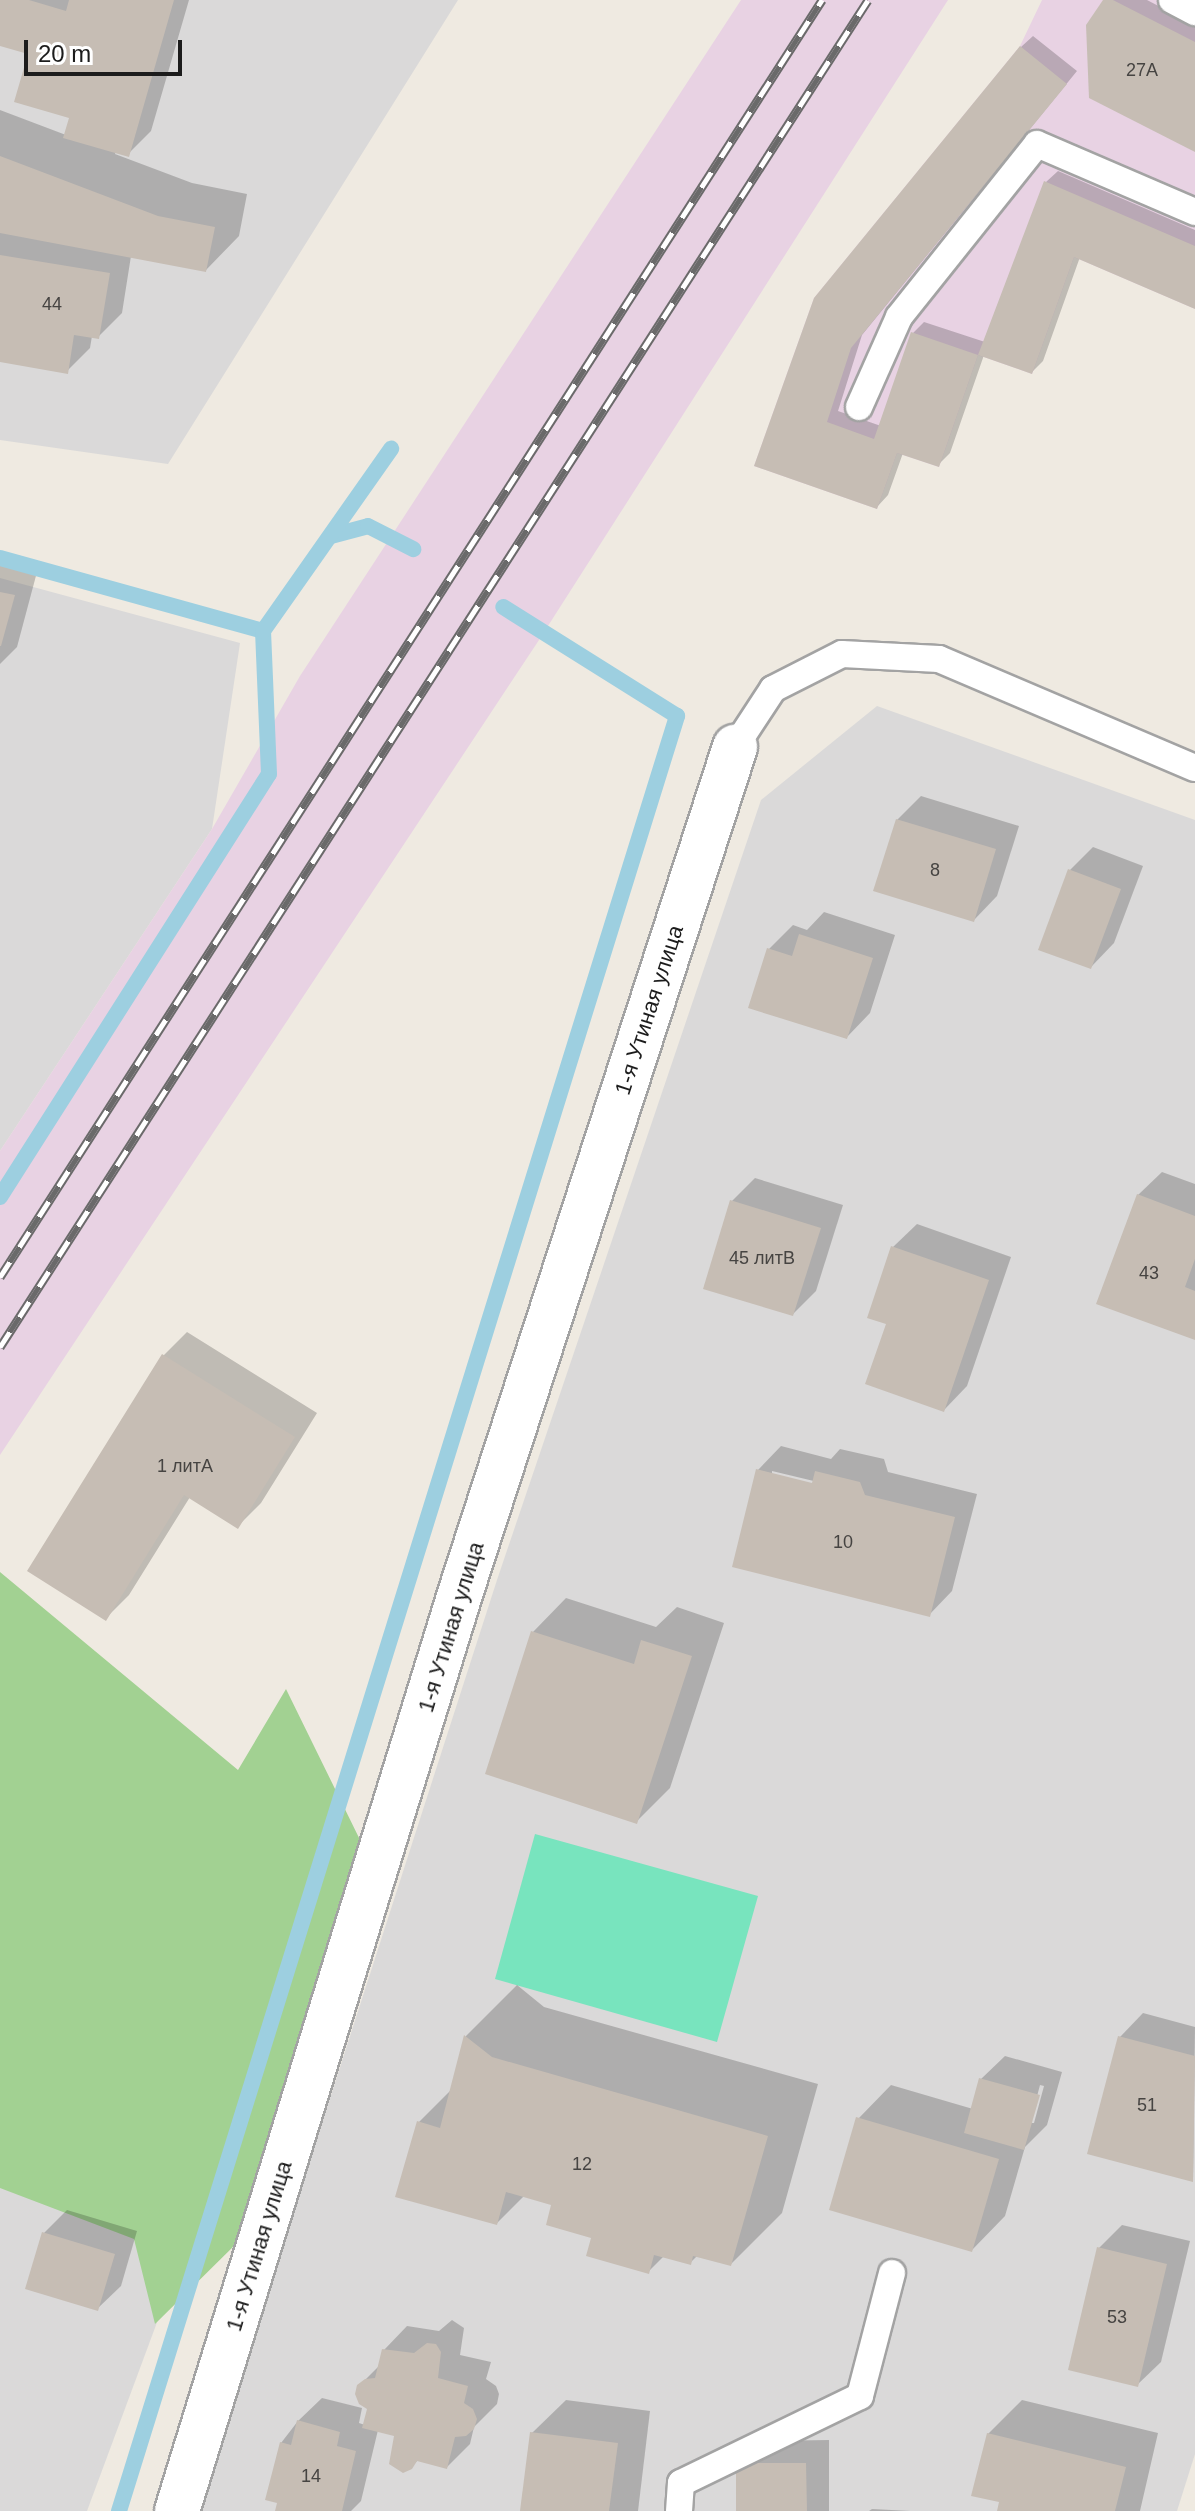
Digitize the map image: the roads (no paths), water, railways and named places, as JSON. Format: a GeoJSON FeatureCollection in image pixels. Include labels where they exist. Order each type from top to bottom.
{"type":"FeatureCollection","features":[{"type":"Feature","properties":{"kind":"street","name":"1-я Утиная улица"},"geometry":{"type":"LineString","coordinates":[[177,2511],[464,1582],[735,747]]}},
{"type":"Feature","properties":{"kind":"lane"},"geometry":{"type":"LineString","coordinates":[[1172,0],[1195,12]]}},
{"type":"Feature","properties":{"kind":"lane"},"geometry":{"type":"LineString","coordinates":[[859,407],[899,317],[1037,144],[1195,212]]}},
{"type":"Feature","properties":{"kind":"lane"},"geometry":{"type":"LineString","coordinates":[[735,747],[773,689],[842,654],[939,659],[1195,768]]}},
{"type":"Feature","properties":{"kind":"lane"},"geometry":{"type":"LineString","coordinates":[[679,2511],[681,2483],[860,2396],[892,2273]]}},
{"type":"Feature","properties":{"kind":"waterway"},"geometry":{"type":"LineString","coordinates":[[0,1197],[269,774],[263,631],[391,449]]}},
{"type":"Feature","properties":{"kind":"waterway"},"geometry":{"type":"LineString","coordinates":[[331,536],[368,526],[413,549]]}},
{"type":"Feature","properties":{"kind":"waterway"},"geometry":{"type":"LineString","coordinates":[[0,558],[263,631]]}},
{"type":"Feature","properties":{"kind":"waterway"},"geometry":{"type":"LineString","coordinates":[[119,2511],[677,716],[503,607]]}},
{"type":"Feature","properties":{"kind":"railway"},"geometry":{"type":"LineString","coordinates":[[0,1277],[822,0]]}},
{"type":"Feature","properties":{"kind":"railway"},"geometry":{"type":"LineString","coordinates":[[0,1347],[868,0]]}}]}
